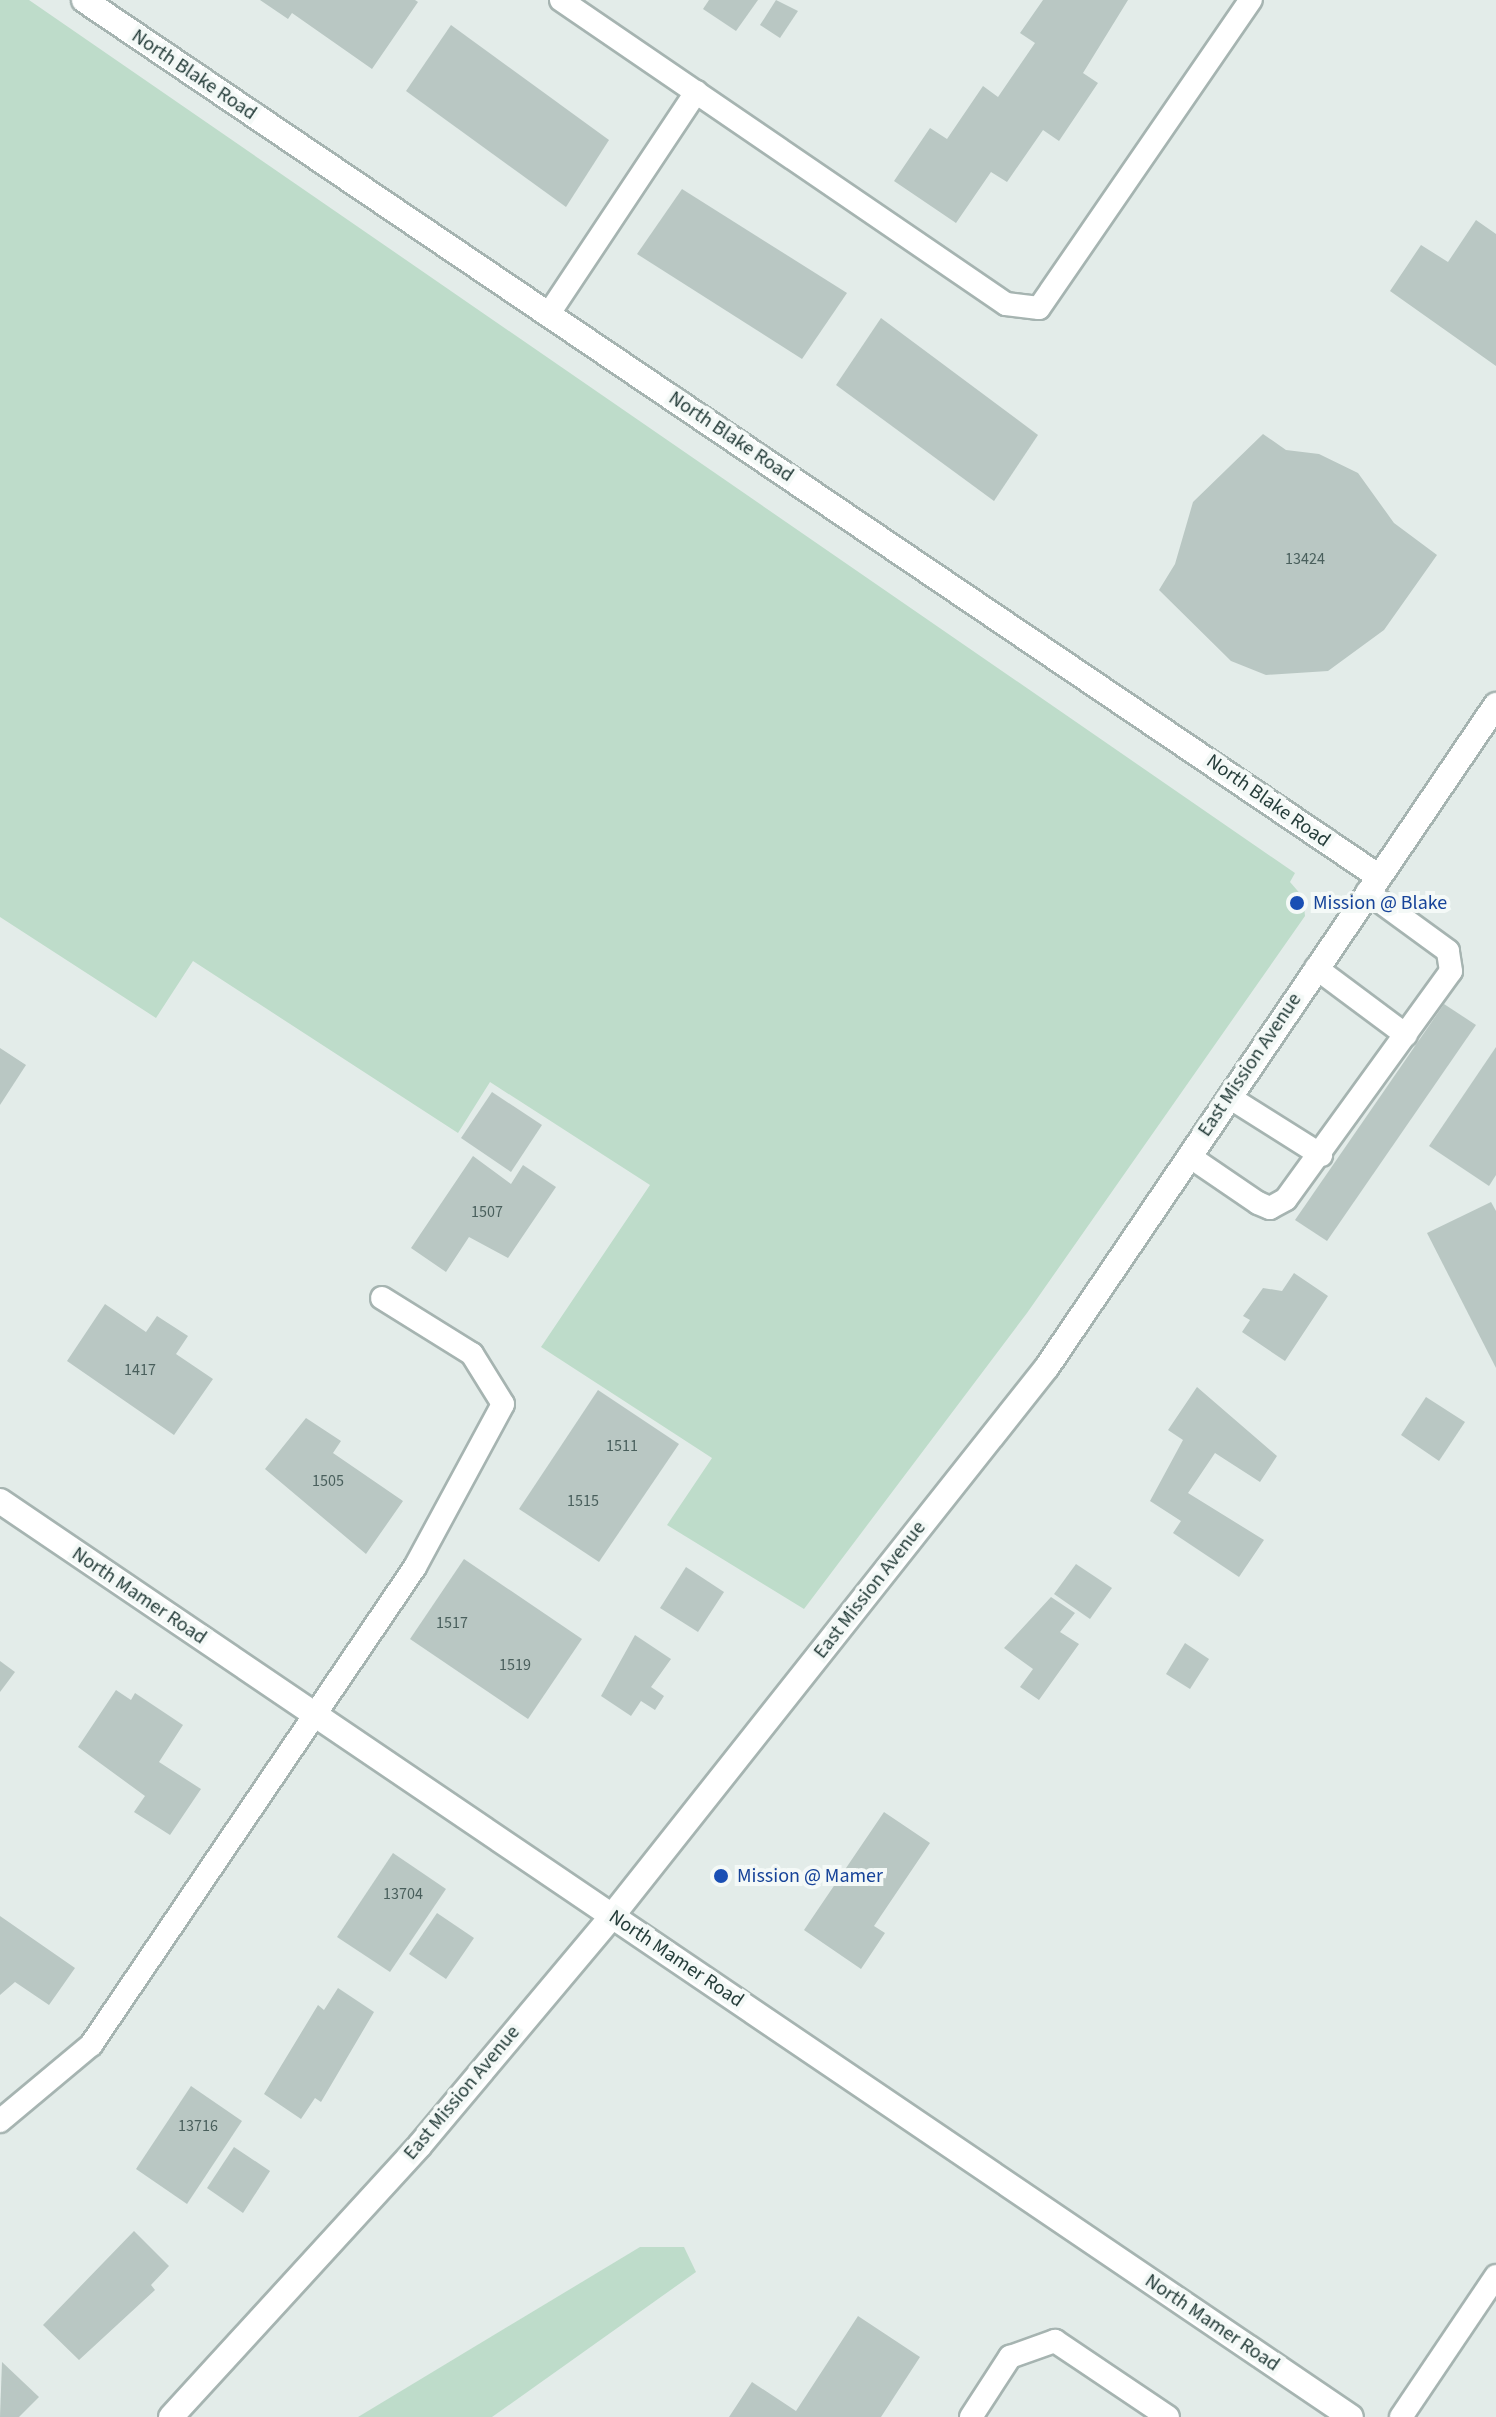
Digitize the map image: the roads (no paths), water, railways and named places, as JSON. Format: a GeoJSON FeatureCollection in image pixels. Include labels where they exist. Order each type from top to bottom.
{"type":"FeatureCollection","features":[{"type":"Feature","properties":{"kind":"street","name":"North Blake Road"},"geometry":{"type":"LineString","coordinates":[[84,0],[548,315],[1372,884]]}},
{"type":"Feature","properties":{"kind":"street","name":"East Mission Avenue"},"geometry":{"type":"LineString","coordinates":[[171,2417],[420,2145],[612,1916],[1047,1367],[1496,705]]}},
{"type":"Feature","properties":{"kind":"street","name":"North Mamer Road"},"geometry":{"type":"LineString","coordinates":[[0,1501],[1351,2417]]}},
{"type":"Feature","properties":{"kind":"lane"},"geometry":{"type":"LineString","coordinates":[[561,0],[1006,304],[1039,308],[1251,0]]}},
{"type":"Feature","properties":{"kind":"lane"},"geometry":{"type":"LineString","coordinates":[[548,315],[696,92]]}},
{"type":"Feature","properties":{"kind":"lane"},"geometry":{"type":"LineString","coordinates":[[1189,1156],[1270,1208],[1321,1155],[1451,971],[1448,951],[1372,884]]}},
{"type":"Feature","properties":{"kind":"lane"},"geometry":{"type":"LineString","coordinates":[[1316,968],[1406,1035]]}},
{"type":"Feature","properties":{"kind":"lane"},"geometry":{"type":"LineString","coordinates":[[1229,1097],[1321,1155]]}},
{"type":"Feature","properties":{"kind":"lane"},"geometry":{"type":"LineString","coordinates":[[0,2121],[91,2045],[313,1713],[415,1567],[503,1404],[472,1354],[382,1298]]}},
{"type":"Feature","properties":{"kind":"lane"},"geometry":{"type":"LineString","coordinates":[[1401,2417],[1496,2276]]}},
{"type":"Feature","properties":{"kind":"lane"},"geometry":{"type":"LineString","coordinates":[[971,2417],[1010,2357],[1055,2341],[1168,2417]]}},
{"type":"Feature","properties":{"kind":"place","name":"Mission @ Blake"},"geometry":{"type":"Point","coordinates":[1297,903]}},
{"type":"Feature","properties":{"kind":"place","name":"Mission @ Mamer"},"geometry":{"type":"Point","coordinates":[721,1876]}}]}
